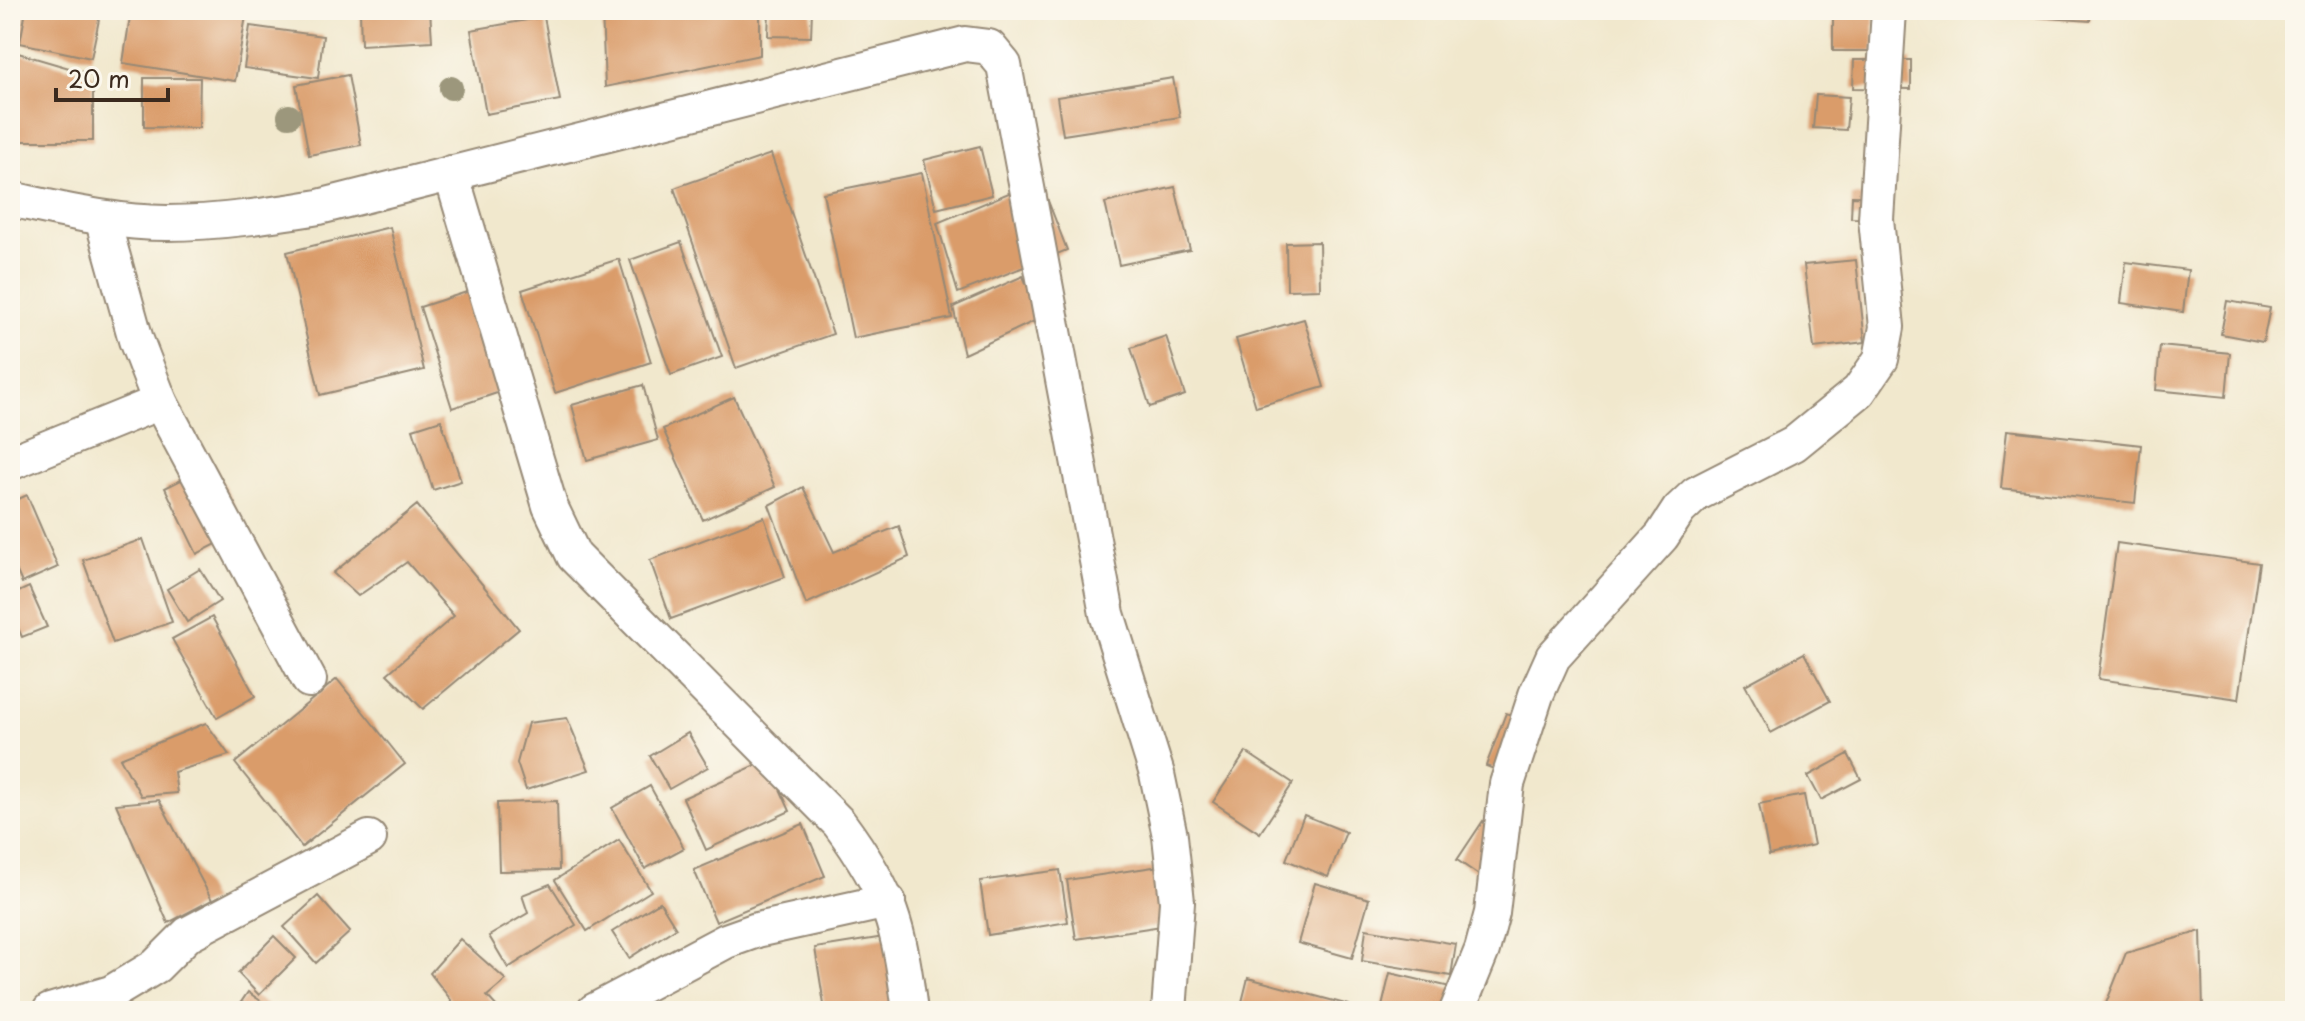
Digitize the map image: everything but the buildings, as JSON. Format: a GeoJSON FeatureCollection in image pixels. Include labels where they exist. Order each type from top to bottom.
{"type":"FeatureCollection","features":[{"type":"Feature","properties":{"kind":"street"},"geometry":{"type":"LineString","coordinates":[[1457,1011],[1482,950],[1492,913],[1507,784],[1536,695],[1553,657],[1696,494],[1794,444],[1859,391],[1881,359],[1887,327],[1876,219],[1889,10]]}},
{"type":"Feature","properties":{"kind":"street"},"geometry":{"type":"LineString","coordinates":[[10,199],[102,218],[166,223],[247,219],[319,207],[965,44],[989,47],[1004,65],[1107,614],[1157,774],[1170,836],[1177,902],[1169,1011]]}},
{"type":"Feature","properties":{"kind":"street"},"geometry":{"type":"LineString","coordinates":[[451,173],[550,506],[574,556],[839,823],[873,870],[888,901],[902,949],[910,1011]]}},
{"type":"Feature","properties":{"kind":"street"},"geometry":{"type":"LineString","coordinates":[[102,218],[136,340],[160,402],[309,680]]}},
{"type":"Feature","properties":{"kind":"street"},"geometry":{"type":"LineString","coordinates":[[10,463],[160,402]]}},
{"type":"Feature","properties":{"kind":"street"},"geometry":{"type":"LineString","coordinates":[[50,1011],[111,993],[156,966],[188,934],[369,838]]}},
{"type":"Feature","properties":{"kind":"street"},"geometry":{"type":"LineString","coordinates":[[594,1011],[726,941],[757,930],[888,901]]}}]}
